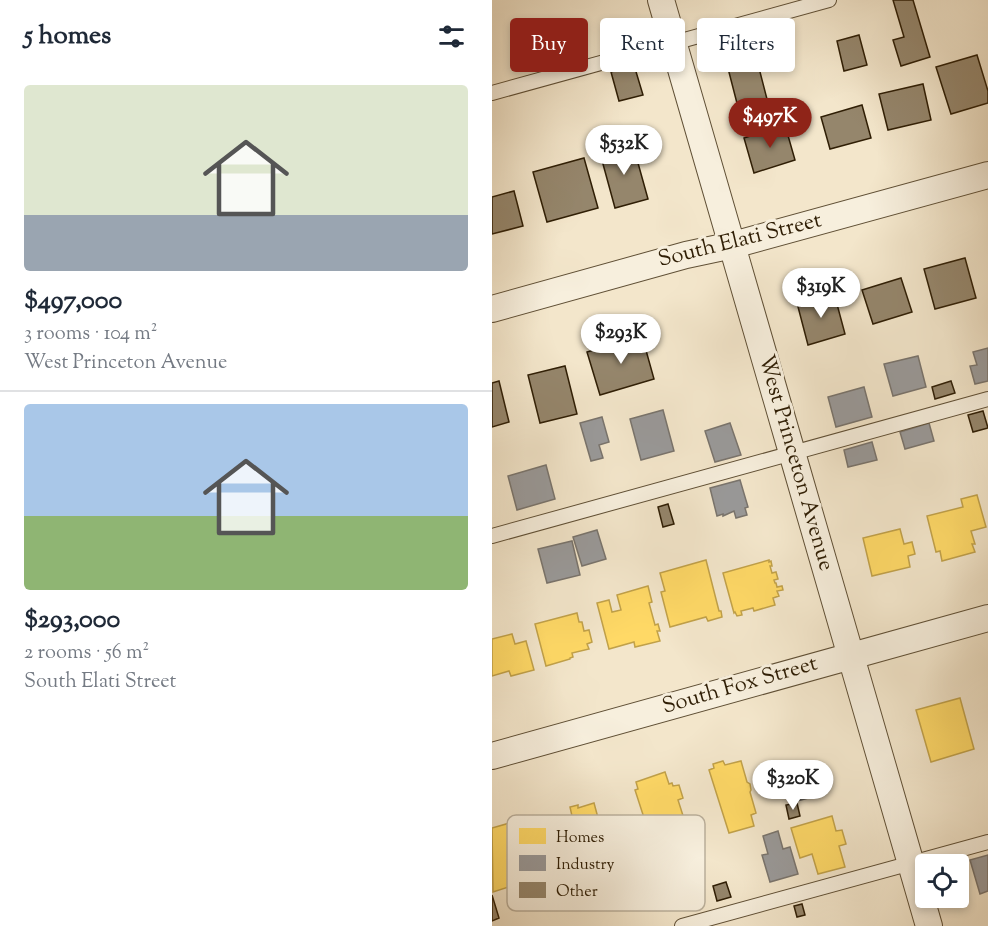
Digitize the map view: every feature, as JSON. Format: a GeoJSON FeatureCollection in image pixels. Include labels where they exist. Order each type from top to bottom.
{"type":"FeatureCollection","features":[{"type":"Feature","properties":{"kind":"street","name":"West Princeton Avenue"},"geometry":{"type":"LineString","coordinates":[[661,0],[666,18]]}},
{"type":"Feature","properties":{"kind":"street","name":"West Princeton Avenue"},"geometry":{"type":"LineString","coordinates":[[683,72],[849,656],[929,926]]}},
{"type":"Feature","properties":{"kind":"street","name":"South Elati Street"},"geometry":{"type":"LineString","coordinates":[[492,309],[988,175]]}},
{"type":"Feature","properties":{"kind":"street","name":"South Fox Street"},"geometry":{"type":"LineString","coordinates":[[492,756],[988,618]]}},
{"type":"Feature","properties":{"kind":"lane"},"geometry":{"type":"LineString","coordinates":[[685,40],[829,0]]}},
{"type":"Feature","properties":{"kind":"lane"},"geometry":{"type":"LineString","coordinates":[[492,93],[600,63]]}},
{"type":"Feature","properties":{"kind":"lane"},"geometry":{"type":"LineString","coordinates":[[492,536],[988,399]]}},
{"type":"Feature","properties":{"kind":"lane"},"geometry":{"type":"LineString","coordinates":[[682,926],[988,842]]}},
{"type":"Feature","properties":{"kind":"building: Homes"},"geometry":{"type":"Polygon","coordinates":[[[977,495],[986,527],[971,531],[975,552],[942,561],[940,551],[936,552],[927,516],[963,507],[961,499],[977,495]]]}},
{"type":"Feature","properties":{"kind":"building: Homes"},"geometry":{"type":"Polygon","coordinates":[[[900,529],[904,544],[912,542],[915,554],[908,556],[910,567],[872,576],[863,538],[900,529]]]}},
{"type":"Feature","properties":{"kind":"building: Homes"},"geometry":{"type":"Polygon","coordinates":[[[706,560],[722,617],[708,621],[706,617],[670,627],[661,592],[665,591],[660,573],[706,560]]]}},
{"type":"Feature","properties":{"kind":"building: Homes"},"geometry":{"type":"Polygon","coordinates":[[[769,560],[772,573],[776,572],[778,579],[774,580],[775,583],[777,587],[782,586],[783,590],[777,591],[779,596],[773,598],[775,605],[754,611],[753,608],[741,611],[742,615],[737,616],[734,613],[723,573],[769,560]]]}},
{"type":"Feature","properties":{"kind":"building: Homes"},"geometry":{"type":"Polygon","coordinates":[[[648,586],[652,602],[649,603],[655,625],[658,624],[660,631],[657,631],[660,641],[635,647],[634,642],[609,649],[597,603],[609,600],[612,612],[621,610],[617,595],[648,586]]]}},
{"type":"Feature","properties":{"kind":"building: Homes"},"geometry":{"type":"Polygon","coordinates":[[[577,613],[584,631],[589,630],[592,642],[587,644],[589,649],[572,653],[573,657],[570,659],[546,666],[535,624],[577,613]]]}},
{"type":"Feature","properties":{"kind":"building: Homes"},"geometry":{"type":"Polygon","coordinates":[[[512,634],[515,644],[526,641],[534,670],[511,676],[509,671],[492,676],[492,639],[512,634]]]}},
{"type":"Feature","properties":{"kind":"building: Homes"},"geometry":{"type":"Polygon","coordinates":[[[960,698],[974,749],[931,762],[916,710],[960,698]]]}},
{"type":"Feature","properties":{"kind":"building: Homes"},"geometry":{"type":"Polygon","coordinates":[[[723,761],[725,765],[741,761],[747,782],[750,784],[756,813],[751,815],[754,826],[729,833],[709,770],[714,768],[713,764],[723,761]]]}},
{"type":"Feature","properties":{"kind":"building: Homes"},"geometry":{"type":"Polygon","coordinates":[[[665,772],[669,784],[679,785],[683,798],[678,800],[683,815],[643,815],[635,790],[638,789],[636,782],[665,772]]]}},
{"type":"Feature","properties":{"kind":"building: Homes"},"geometry":{"type":"Polygon","coordinates":[[[594,803],[597,815],[572,815],[570,807],[578,805],[578,808],[594,803]]]}},
{"type":"Feature","properties":{"kind":"building: Homes"},"geometry":{"type":"Polygon","coordinates":[[[832,816],[836,831],[842,830],[846,844],[839,846],[845,867],[818,874],[812,854],[800,858],[791,828],[832,816]]]}},
{"type":"Feature","properties":{"kind":"building: Homes"},"geometry":{"type":"Polygon","coordinates":[[[507,824],[507,887],[493,892],[492,828],[507,824]]]}},
{"type":"Feature","properties":{"kind":"building: Industry"},"geometry":{"type":"Polygon","coordinates":[[[988,348],[988,381],[975,384],[970,366],[977,365],[973,352],[988,348]]]}},
{"type":"Feature","properties":{"kind":"building: Industry"},"geometry":{"type":"Polygon","coordinates":[[[918,356],[926,387],[893,396],[884,364],[918,356]]]}},
{"type":"Feature","properties":{"kind":"building: Industry"},"geometry":{"type":"Polygon","coordinates":[[[864,387],[872,417],[836,427],[828,397],[864,387]]]}},
{"type":"Feature","properties":{"kind":"building: Industry"},"geometry":{"type":"Polygon","coordinates":[[[663,410],[674,451],[641,460],[630,419],[663,410]]]}},
{"type":"Feature","properties":{"kind":"building: Industry"},"geometry":{"type":"Polygon","coordinates":[[[602,417],[609,442],[599,445],[603,458],[591,461],[580,423],[602,417]]]}},
{"type":"Feature","properties":{"kind":"building: Industry"},"geometry":{"type":"Polygon","coordinates":[[[730,423],[741,455],[715,462],[705,431],[730,423]]]}},
{"type":"Feature","properties":{"kind":"building: Industry"},"geometry":{"type":"Polygon","coordinates":[[[929,423],[934,441],[905,449],[900,432],[929,423]]]}},
{"type":"Feature","properties":{"kind":"building: Industry"},"geometry":{"type":"Polygon","coordinates":[[[872,442],[877,460],[848,467],[844,450],[872,442]]]}},
{"type":"Feature","properties":{"kind":"building: Industry"},"geometry":{"type":"Polygon","coordinates":[[[546,465],[555,499],[517,510],[508,476],[546,465]]]}},
{"type":"Feature","properties":{"kind":"building: Industry"},"geometry":{"type":"Polygon","coordinates":[[[740,480],[748,507],[745,508],[747,515],[736,518],[734,511],[717,516],[710,488],[740,480]]]}},
{"type":"Feature","properties":{"kind":"building: Industry"},"geometry":{"type":"Polygon","coordinates":[[[597,530],[606,559],[582,566],[573,537],[597,530]]]}},
{"type":"Feature","properties":{"kind":"building: Industry"},"geometry":{"type":"Polygon","coordinates":[[[572,541],[580,575],[547,583],[538,549],[572,541]]]}},
{"type":"Feature","properties":{"kind":"building: Industry"},"geometry":{"type":"Polygon","coordinates":[[[818,766],[824,794],[793,802],[787,774],[818,766]]]}},
{"type":"Feature","properties":{"kind":"building: Industry"},"geometry":{"type":"Polygon","coordinates":[[[778,831],[783,849],[790,847],[798,874],[770,882],[762,855],[768,854],[763,836],[778,831]]]}},
{"type":"Feature","properties":{"kind":"building: Industry"},"geometry":{"type":"Polygon","coordinates":[[[988,855],[988,891],[980,894],[970,860],[988,855]]]}},
{"type":"Feature","properties":{"kind":"building: Other"},"geometry":{"type":"Polygon","coordinates":[[[893,0],[913,0],[930,57],[901,66],[893,40],[904,37],[893,0]]]}},
{"type":"Feature","properties":{"kind":"building: Other"},"geometry":{"type":"Polygon","coordinates":[[[859,35],[867,65],[844,71],[837,41],[859,35]]]}},
{"type":"Feature","properties":{"kind":"building: Other"},"geometry":{"type":"Polygon","coordinates":[[[977,55],[988,91],[988,103],[951,114],[936,67],[977,55]]]}},
{"type":"Feature","properties":{"kind":"building: Other"},"geometry":{"type":"Polygon","coordinates":[[[611,72],[636,72],[643,95],[619,101],[611,72]]]}},
{"type":"Feature","properties":{"kind":"building: Other"},"geometry":{"type":"Polygon","coordinates":[[[729,72],[760,72],[768,103],[739,111],[729,72]]]}},
{"type":"Feature","properties":{"kind":"building: Other"},"geometry":{"type":"Polygon","coordinates":[[[923,84],[931,120],[888,130],[879,94],[923,84]]]}},
{"type":"Feature","properties":{"kind":"building: Other"},"geometry":{"type":"Polygon","coordinates":[[[862,105],[871,138],[830,149],[821,117],[862,105]]]}},
{"type":"Feature","properties":{"kind":"building: Other"},"geometry":{"type":"Polygon","coordinates":[[[785,125],[795,160],[754,173],[744,138],[785,125]]]}},
{"type":"Feature","properties":{"kind":"building: Other"},"geometry":{"type":"Polygon","coordinates":[[[633,145],[648,199],[615,208],[600,153],[633,145]]]}},
{"type":"Feature","properties":{"kind":"building: Other"},"geometry":{"type":"Polygon","coordinates":[[[584,158],[598,208],[547,222],[533,172],[584,158]]]}},
{"type":"Feature","properties":{"kind":"building: Other"},"geometry":{"type":"Polygon","coordinates":[[[514,191],[523,226],[492,234],[492,197],[514,191]]]}},
{"type":"Feature","properties":{"kind":"building: Other"},"geometry":{"type":"Polygon","coordinates":[[[965,258],[976,298],[935,309],[924,269],[965,258]]]}},
{"type":"Feature","properties":{"kind":"building: Other"},"geometry":{"type":"Polygon","coordinates":[[[901,278],[912,312],[873,324],[862,290],[901,278]]]}},
{"type":"Feature","properties":{"kind":"building: Other"},"geometry":{"type":"Polygon","coordinates":[[[834,293],[845,334],[808,345],[797,303],[834,293]]]}},
{"type":"Feature","properties":{"kind":"building: Other"},"geometry":{"type":"Polygon","coordinates":[[[642,336],[654,379],[600,395],[587,352],[642,336]]]}},
{"type":"Feature","properties":{"kind":"building: Other"},"geometry":{"type":"Polygon","coordinates":[[[565,366],[577,414],[540,423],[528,375],[565,366]]]}},
{"type":"Feature","properties":{"kind":"building: Other"},"geometry":{"type":"Polygon","coordinates":[[[499,381],[509,422],[492,427],[492,383],[499,381]]]}},
{"type":"Feature","properties":{"kind":"building: Other"},"geometry":{"type":"Polygon","coordinates":[[[951,381],[955,393],[935,399],[932,387],[951,381]]]}},
{"type":"Feature","properties":{"kind":"building: Other"},"geometry":{"type":"Polygon","coordinates":[[[983,411],[988,428],[973,432],[968,415],[983,411]]]}},
{"type":"Feature","properties":{"kind":"building: Other"},"geometry":{"type":"Polygon","coordinates":[[[668,504],[674,524],[663,527],[658,507],[668,504]]]}},
{"type":"Feature","properties":{"kind":"building: Other"},"geometry":{"type":"Polygon","coordinates":[[[797,803],[800,816],[789,819],[786,805],[797,803]]]}},
{"type":"Feature","properties":{"kind":"building: Other"},"geometry":{"type":"Polygon","coordinates":[[[726,882],[731,897],[717,901],[713,886],[726,882]]]}},
{"type":"Feature","properties":{"kind":"building: Other"},"geometry":{"type":"Polygon","coordinates":[[[492,895],[499,918],[492,921],[492,895]]]}},
{"type":"Feature","properties":{"kind":"building: Other"},"geometry":{"type":"Polygon","coordinates":[[[802,904],[805,915],[797,917],[794,906],[802,904]]]}}]}
